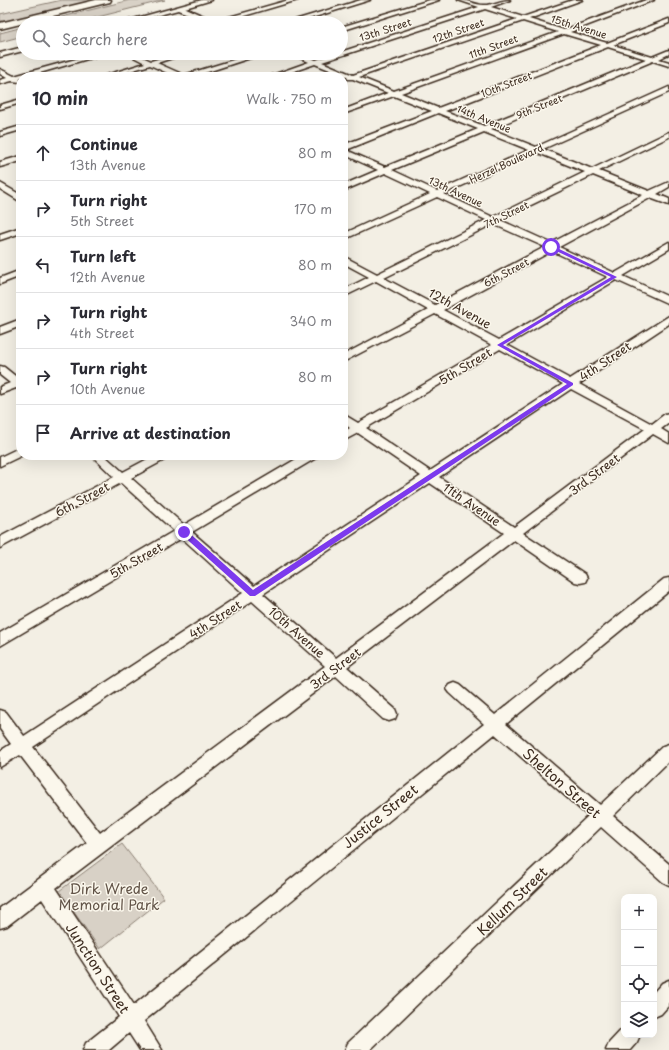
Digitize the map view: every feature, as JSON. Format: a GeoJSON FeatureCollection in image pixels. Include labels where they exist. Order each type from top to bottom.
{"type":"FeatureCollection","features":[{"type":"Feature","properties":{"kind":"highway"},"geometry":{"type":"LineString","coordinates":[[42,16],[107,0]]}},
{"type":"Feature","properties":{"kind":"highway"},"geometry":{"type":"LineString","coordinates":[[56,16],[120,0]]}},
{"type":"Feature","properties":{"kind":"highway"},"geometry":{"type":"LineString","coordinates":[[38,16],[50,14]]}},
{"type":"Feature","properties":{"kind":"highway"},"geometry":{"type":"LineString","coordinates":[[0,22],[16,19]]}},
{"type":"Feature","properties":{"kind":"highway"},"geometry":{"type":"LineString","coordinates":[[0,26],[16,22]]}},
{"type":"Feature","properties":{"kind":"highway"},"geometry":{"type":"LineString","coordinates":[[0,31],[16,26]]}},
{"type":"Feature","properties":{"kind":"street"},"geometry":{"type":"LineString","coordinates":[[149,16],[209,0]]}},
{"type":"Feature","properties":{"kind":"street"},"geometry":{"type":"LineString","coordinates":[[239,16],[295,0]]}},
{"type":"Feature","properties":{"kind":"street"},"geometry":{"type":"LineString","coordinates":[[312,16],[366,0]]}},
{"type":"Feature","properties":{"kind":"street"},"geometry":{"type":"LineString","coordinates":[[348,27],[436,0]]}},
{"type":"Feature","properties":{"kind":"street","name":"15th Avenue"},"geometry":{"type":"LineString","coordinates":[[461,0],[669,64]]}},
{"type":"Feature","properties":{"kind":"street","name":"13th Street"},"geometry":{"type":"LineString","coordinates":[[348,51],[507,0]]}},
{"type":"Feature","properties":{"kind":"street","name":"12th Street"},"geometry":{"type":"LineString","coordinates":[[348,79],[579,0]]}},
{"type":"Feature","properties":{"kind":"street","name":"11th Street"},"geometry":{"type":"LineString","coordinates":[[348,110],[651,0]]}},
{"type":"Feature","properties":{"kind":"street"},"geometry":{"type":"LineString","coordinates":[[179,8],[198,16]]}},
{"type":"Feature","properties":{"kind":"street","name":"10th Street"},"geometry":{"type":"LineString","coordinates":[[348,146],[669,21]]}},
{"type":"Feature","properties":{"kind":"street"},"geometry":{"type":"LineString","coordinates":[[0,55],[16,51]]}},
{"type":"Feature","properties":{"kind":"street","name":"9th Street"},"geometry":{"type":"LineString","coordinates":[[348,186],[669,52]]}},
{"type":"Feature","properties":{"kind":"street"},"geometry":{"type":"LineString","coordinates":[[35,72],[79,60]]}},
{"type":"Feature","properties":{"kind":"street"},"geometry":{"type":"LineString","coordinates":[[144,60],[171,72]]}},
{"type":"Feature","properties":{"kind":"street"},"geometry":{"type":"LineString","coordinates":[[120,72],[161,60]]}},
{"type":"Feature","properties":{"kind":"street"},"geometry":{"type":"LineString","coordinates":[[201,72],[240,60]]}},
{"type":"Feature","properties":{"kind":"street","name":"14th Avenue"},"geometry":{"type":"LineString","coordinates":[[310,60],[341,72]]}},
{"type":"Feature","properties":{"kind":"street","name":"13th Street"},"geometry":{"type":"LineString","coordinates":[[285,72],[321,60]]}},
{"type":"Feature","properties":{"kind":"street"},"geometry":{"type":"LineString","coordinates":[[0,71],[16,80]]}},
{"type":"Feature","properties":{"kind":"street","name":"14th Avenue"},"geometry":{"type":"LineString","coordinates":[[348,75],[669,202]]}},
{"type":"Feature","properties":{"kind":"street"},"geometry":{"type":"LineString","coordinates":[[0,82],[16,77]]}},
{"type":"Feature","properties":{"kind":"street","name":"Herzel Boulevard"},"geometry":{"type":"LineString","coordinates":[[348,235],[669,89]]}},
{"type":"Feature","properties":{"kind":"street"},"geometry":{"type":"LineString","coordinates":[[0,107],[16,102]]}},
{"type":"Feature","properties":{"kind":"street"},"geometry":{"type":"LineString","coordinates":[[0,134],[16,129]]}},
{"type":"Feature","properties":{"kind":"street","name":"7th Street"},"geometry":{"type":"LineString","coordinates":[[348,291],[669,134]]}},
{"type":"Feature","properties":{"kind":"street","name":"13th Avenue"},"geometry":{"type":"LineString","coordinates":[[348,153],[669,301]]}},
{"type":"Feature","properties":{"kind":"street"},"geometry":{"type":"LineString","coordinates":[[0,165],[16,160]]}},
{"type":"Feature","properties":{"kind":"street","name":"6th Street"},"geometry":{"type":"LineString","coordinates":[[348,356],[669,184]]}},
{"type":"Feature","properties":{"kind":"street"},"geometry":{"type":"LineString","coordinates":[[0,185],[16,193]]}},
{"type":"Feature","properties":{"kind":"street"},"geometry":{"type":"LineString","coordinates":[[0,199],[16,196]]}},
{"type":"Feature","properties":{"kind":"street"},"geometry":{"type":"LineString","coordinates":[[0,238],[16,232]]}},
{"type":"Feature","properties":{"kind":"street","name":"5th Street"},"geometry":{"type":"LineString","coordinates":[[348,434],[669,245]]}},
{"type":"Feature","properties":{"kind":"street","name":"12th Avenue"},"geometry":{"type":"LineString","coordinates":[[348,262],[669,439]]}},
{"type":"Feature","properties":{"kind":"street"},"geometry":{"type":"LineString","coordinates":[[0,281],[16,275]]}},
{"type":"Feature","properties":{"kind":"street","name":"4th Street"},"geometry":{"type":"LineString","coordinates":[[0,760],[669,319]]}},
{"type":"Feature","properties":{"kind":"street"},"geometry":{"type":"LineString","coordinates":[[0,331],[16,324]]}},
{"type":"Feature","properties":{"kind":"street"},"geometry":{"type":"LineString","coordinates":[[0,369],[16,381]]}},
{"type":"Feature","properties":{"kind":"street"},"geometry":{"type":"LineString","coordinates":[[0,391],[16,385]]}},
{"type":"Feature","properties":{"kind":"street","name":"3rd Street"},"geometry":{"type":"LineString","coordinates":[[0,919],[669,417]]}},
{"type":"Feature","properties":{"kind":"street","name":"11th Avenue"},"geometry":{"type":"LineString","coordinates":[[348,421],[580,578]]}},
{"type":"Feature","properties":{"kind":"street"},"geometry":{"type":"LineString","coordinates":[[0,462],[16,454]]}},
{"type":"Feature","properties":{"kind":"street","name":"10th Avenue"},"geometry":{"type":"LineString","coordinates":[[103,460],[389,714]]}},
{"type":"Feature","properties":{"kind":"street","name":"6th Street"},"geometry":{"type":"LineString","coordinates":[[0,543],[154,460]]}},
{"type":"Feature","properties":{"kind":"street","name":"5th Street"},"geometry":{"type":"LineString","coordinates":[[0,640],[304,460]]}},
{"type":"Feature","properties":{"kind":"street","name":"Justice Street"},"geometry":{"type":"LineString","coordinates":[[93,1050],[669,582]]}},
{"type":"Feature","properties":{"kind":"street","name":"Shelton Street"},"geometry":{"type":"LineString","coordinates":[[455,689],[669,876]]}},
{"type":"Feature","properties":{"kind":"street"},"geometry":{"type":"LineString","coordinates":[[0,717],[99,845]]}},
{"type":"Feature","properties":{"kind":"street","name":"Kellum Street"},"geometry":{"type":"LineString","coordinates":[[355,1050],[669,751]]}},
{"type":"Feature","properties":{"kind":"street","name":"Junction Street"},"geometry":{"type":"LineString","coordinates":[[44,886],[152,1050]]}},
{"type":"Feature","properties":{"kind":"street"},"geometry":{"type":"LineString","coordinates":[[657,1004],[669,990]]}},
{"type":"Feature","properties":{"kind":"street"},"geometry":{"type":"LineString","coordinates":[[616,1050],[627,1038]]}},
{"type":"Feature","properties":{"kind":"green space"},"geometry":{"type":"Polygon","coordinates":[[[62,0],[98,0],[32,16],[16,16],[16,20],[12,21],[0,21],[0,14],[62,0]]]}},
{"type":"Feature","properties":{"kind":"green space"},"geometry":{"type":"Polygon","coordinates":[[[130,0],[165,0],[102,16],[66,16],[130,0]]]}},
{"type":"Feature","properties":{"kind":"green space"},"geometry":{"type":"Polygon","coordinates":[[[16,29],[16,38],[0,42],[0,33],[16,29]]]}},
{"type":"Feature","properties":{"kind":"green space","name":"Dirk Wrede Memorial Park"},"geometry":{"type":"Polygon","coordinates":[[[122,844],[164,898],[100,949],[59,891],[122,844]]]}},
{"type":"Feature","properties":{"kind":"route"},"geometry":{"type":"LineString","coordinates":[[184,532],[253,594],[571,384],[500,345],[615,277],[551,247]]}}]}
